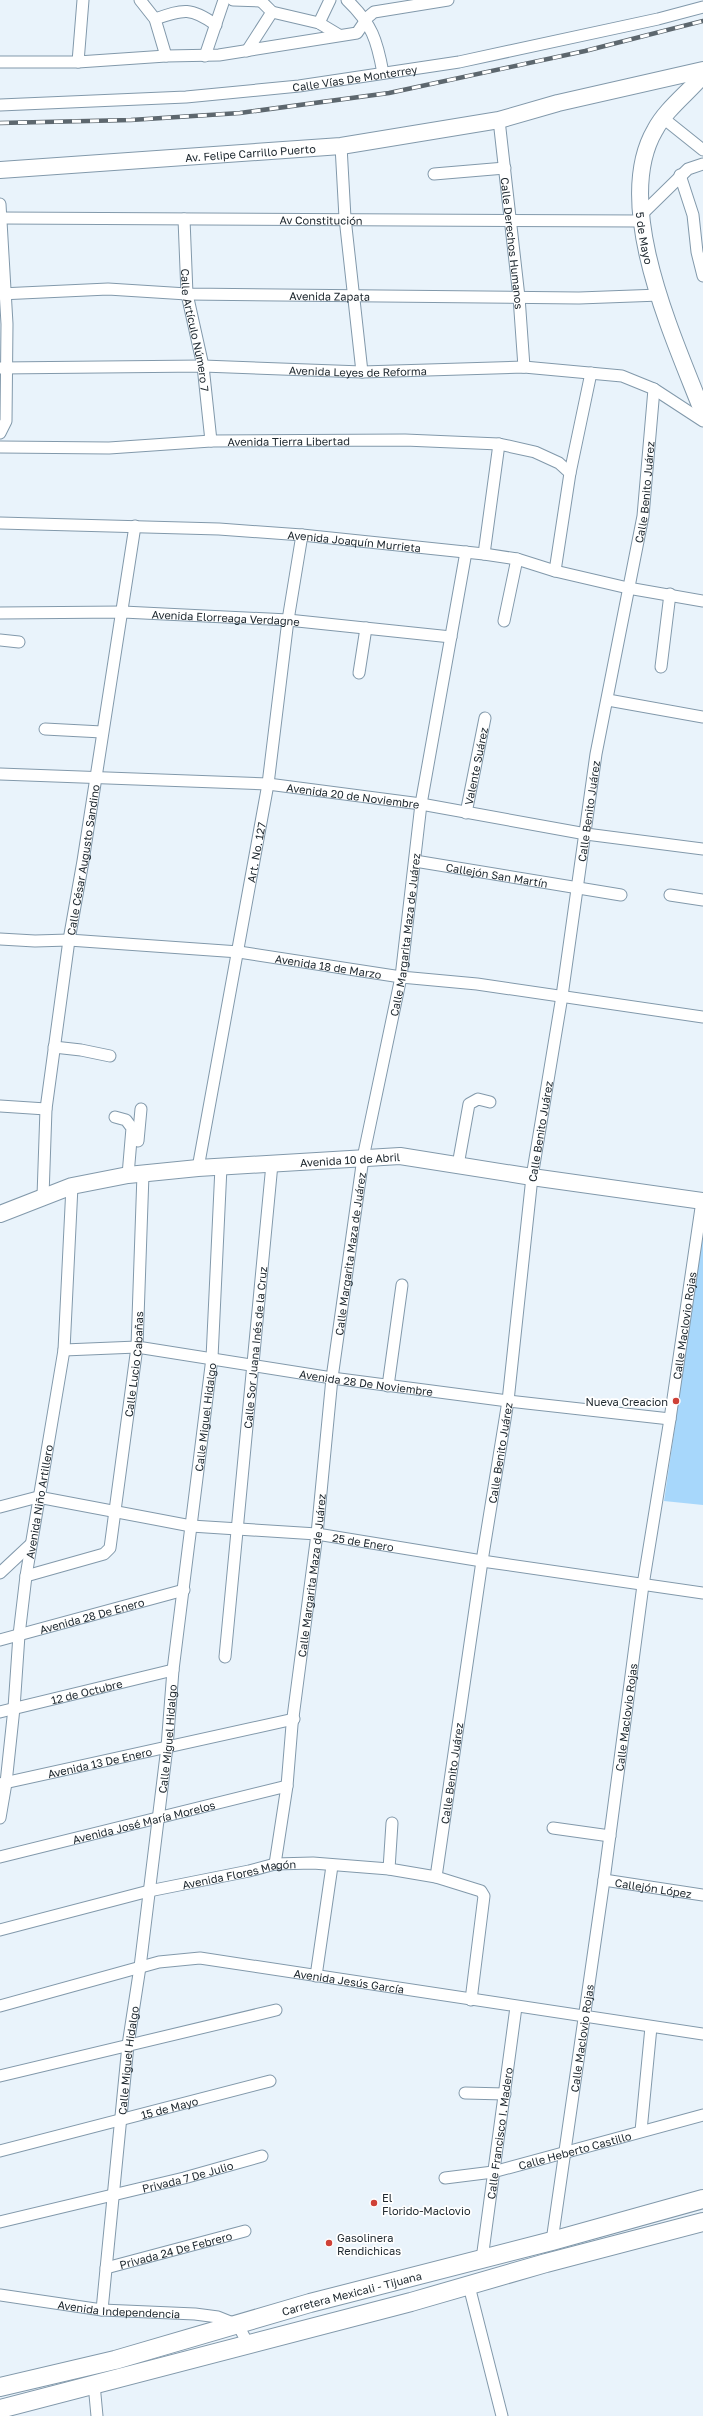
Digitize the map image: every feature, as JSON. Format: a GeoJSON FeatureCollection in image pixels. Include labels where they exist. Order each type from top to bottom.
{"type":"FeatureCollection","features":[{"type":"Feature","properties":{"kind":"main road","name":"Carretera Mexicali - Tijuana"},"geometry":{"type":"LineString","coordinates":[[0,2387],[115,2360],[310,2303],[552,2242],[703,2199]]}},
{"type":"Feature","properties":{"kind":"main road"},"geometry":{"type":"LineString","coordinates":[[0,2408],[469,2286],[546,2263],[703,2222]]}},
{"type":"Feature","properties":{"kind":"street"},"geometry":{"type":"LineString","coordinates":[[78,62],[83,0]]}},
{"type":"Feature","properties":{"kind":"street"},"geometry":{"type":"LineString","coordinates":[[140,0],[155,19],[166,56]]}},
{"type":"Feature","properties":{"kind":"street"},"geometry":{"type":"LineString","coordinates":[[206,56],[224,0]]}},
{"type":"Feature","properties":{"kind":"street"},"geometry":{"type":"LineString","coordinates":[[233,0],[260,0],[272,12],[319,23],[339,35]]}},
{"type":"Feature","properties":{"kind":"street"},"geometry":{"type":"LineString","coordinates":[[319,23],[330,0]]}},
{"type":"Feature","properties":{"kind":"street"},"geometry":{"type":"LineString","coordinates":[[348,0],[361,13],[377,41],[383,73]]}},
{"type":"Feature","properties":{"kind":"street"},"geometry":{"type":"LineString","coordinates":[[0,62],[78,62],[166,56],[206,56],[339,35],[357,34],[374,12],[448,0]]}},
{"type":"Feature","properties":{"kind":"street","name":"Calle Vías De Monterrey"},"geometry":{"type":"LineString","coordinates":[[0,105],[186,97],[299,86],[459,62],[658,19],[703,7]]}},
{"type":"Feature","properties":{"kind":"street"},"geometry":{"type":"LineString","coordinates":[[155,19],[178,11],[190,10],[200,14],[216,24]]}},
{"type":"Feature","properties":{"kind":"street"},"geometry":{"type":"LineString","coordinates":[[247,50],[272,12]]}},
{"type":"Feature","properties":{"kind":"street","name":"Av. Felipe Carrillo Puerto"},"geometry":{"type":"LineString","coordinates":[[0,170],[341,146],[499,120],[558,103],[703,70]]}},
{"type":"Feature","properties":{"kind":"street","name":"5 de Mayo"},"geometry":{"type":"LineString","coordinates":[[700,82],[663,118],[650,140],[643,167],[641,218],[666,318],[703,413]]}},
{"type":"Feature","properties":{"kind":"street"},"geometry":{"type":"LineString","coordinates":[[663,118],[703,150]]}},
{"type":"Feature","properties":{"kind":"street","name":"Calle Derechos Humanos"},"geometry":{"type":"LineString","coordinates":[[499,120],[519,297],[524,367]]}},
{"type":"Feature","properties":{"kind":"street"},"geometry":{"type":"LineString","coordinates":[[341,146],[345,218],[362,372]]}},
{"type":"Feature","properties":{"kind":"street"},"geometry":{"type":"LineString","coordinates":[[641,218],[680,175],[688,169],[703,164]]}},
{"type":"Feature","properties":{"kind":"street"},"geometry":{"type":"LineString","coordinates":[[434,174],[505,168]]}},
{"type":"Feature","properties":{"kind":"street"},"geometry":{"type":"LineString","coordinates":[[680,175],[693,215],[697,252],[703,276]]}},
{"type":"Feature","properties":{"kind":"street"},"geometry":{"type":"LineString","coordinates":[[0,204],[3,294],[3,368],[6,422],[0,433]]}},
{"type":"Feature","properties":{"kind":"street","name":"Av Constitución"},"geometry":{"type":"LineString","coordinates":[[0,218],[345,218],[510,220],[641,218]]}},
{"type":"Feature","properties":{"kind":"street","name":"Calle Artículo Número 7"},"geometry":{"type":"LineString","coordinates":[[184,219],[187,294],[203,366],[211,441]]}},
{"type":"Feature","properties":{"kind":"street","name":"Avenida Zapata"},"geometry":{"type":"LineString","coordinates":[[3,294],[108,289],[187,294],[353,294],[579,298],[660,295]]}},
{"type":"Feature","properties":{"kind":"street","name":"Avenida Leyes de Reforma"},"geometry":{"type":"LineString","coordinates":[[3,368],[203,366],[362,372],[524,367],[622,376],[654,389],[703,421]]}},
{"type":"Feature","properties":{"kind":"street"},"geometry":{"type":"LineString","coordinates":[[554,571],[570,473],[590,373]]}},
{"type":"Feature","properties":{"kind":"street","name":"Calle Benito Juárez"},"geometry":{"type":"LineString","coordinates":[[436,1877],[482,1561],[508,1401],[532,1177],[562,996],[586,834],[596,754],[608,700],[628,588],[643,516],[654,389]]}},
{"type":"Feature","properties":{"kind":"street","name":"Avenida Tierra Libertad"},"geometry":{"type":"LineString","coordinates":[[0,447],[109,448],[211,441],[406,440],[500,444],[535,452],[559,463],[570,473]]}},
{"type":"Feature","properties":{"kind":"street"},"geometry":{"type":"LineString","coordinates":[[484,554],[500,444]]}},
{"type":"Feature","properties":{"kind":"street","name":"Avenida Joaquín Murrieta"},"geometry":{"type":"LineString","coordinates":[[0,523],[136,526],[302,535],[466,552],[517,559],[554,571],[628,588],[670,594],[703,601]]}},
{"type":"Feature","properties":{"kind":"street","name":"Calle César Augusto Sandino"},"geometry":{"type":"LineString","coordinates":[[43,1196],[46,1109],[54,1047],[69,940],[97,777],[102,732],[136,526]]}},
{"type":"Feature","properties":{"kind":"street","name":"Art. No. 127"},"geometry":{"type":"LineString","coordinates":[[198,1168],[239,952],[268,784],[288,620],[302,535]]}},
{"type":"Feature","properties":{"kind":"street","name":"Calle Margarita Maza de Juárez"},"geometry":{"type":"LineString","coordinates":[[275,1864],[287,1786],[317,1534],[332,1378],[363,1158],[401,977],[421,804],[466,552]]}},
{"type":"Feature","properties":{"kind":"street"},"geometry":{"type":"LineString","coordinates":[[504,621],[517,559]]}},
{"type":"Feature","properties":{"kind":"street"},"geometry":{"type":"LineString","coordinates":[[661,667],[670,594]]}},
{"type":"Feature","properties":{"kind":"street","name":"Avenida Elorreaga Verdagne"},"geometry":{"type":"LineString","coordinates":[[0,613],[123,612],[288,620],[451,637]]}},
{"type":"Feature","properties":{"kind":"street"},"geometry":{"type":"LineString","coordinates":[[359,673],[366,628]]}},
{"type":"Feature","properties":{"kind":"street"},"geometry":{"type":"LineString","coordinates":[[0,640],[19,642]]}},
{"type":"Feature","properties":{"kind":"street"},"geometry":{"type":"LineString","coordinates":[[608,700],[703,717]]}},
{"type":"Feature","properties":{"kind":"street","name":"Valente Suárez"},"geometry":{"type":"LineString","coordinates":[[466,813],[485,718]]}},
{"type":"Feature","properties":{"kind":"street"},"geometry":{"type":"LineString","coordinates":[[45,729],[102,732]]}},
{"type":"Feature","properties":{"kind":"street","name":"Avenida 20 de Noviembre"},"geometry":{"type":"LineString","coordinates":[[0,774],[268,784],[421,804],[586,834],[703,849]]}},
{"type":"Feature","properties":{"kind":"street","name":"Callejón San Martín"},"geometry":{"type":"LineString","coordinates":[[415,861],[621,894]]}},
{"type":"Feature","properties":{"kind":"street"},"geometry":{"type":"LineString","coordinates":[[670,895],[703,900]]}},
{"type":"Feature","properties":{"kind":"street","name":"Avenida 18 de Marzo"},"geometry":{"type":"LineString","coordinates":[[0,939],[35,941],[69,940],[239,952],[401,977],[477,984],[703,1017]]}},
{"type":"Feature","properties":{"kind":"street"},"geometry":{"type":"LineString","coordinates":[[54,1047],[81,1050],[110,1056]]}},
{"type":"Feature","properties":{"kind":"street"},"geometry":{"type":"LineString","coordinates":[[458,1165],[469,1104],[478,1099],[490,1102]]}},
{"type":"Feature","properties":{"kind":"street"},"geometry":{"type":"LineString","coordinates":[[0,1106],[46,1109]]}},
{"type":"Feature","properties":{"kind":"street"},"geometry":{"type":"LineString","coordinates":[[135,1175],[141,1109]]}},
{"type":"Feature","properties":{"kind":"street"},"geometry":{"type":"LineString","coordinates":[[115,1117],[126,1120],[132,1128],[135,1175]]}},
{"type":"Feature","properties":{"kind":"street","name":"Avenida 10 de Abril"},"geometry":{"type":"LineString","coordinates":[[0,1214],[72,1186],[135,1175],[198,1168],[400,1156],[532,1177],[703,1198]]}},
{"type":"Feature","properties":{"kind":"street","name":"Calle Sor Juana Inés de la Cruz"},"geometry":{"type":"LineString","coordinates":[[225,1657],[272,1164]]}},
{"type":"Feature","properties":{"kind":"street","name":"Calle Miguel Hidalgo"},"geometry":{"type":"LineString","coordinates":[[102,2310],[112,2194],[122,2118],[128,2045],[140,1967],[167,1747],[173,1670],[212,1358],[221,1167]]}},
{"type":"Feature","properties":{"kind":"street","name":"Calle Lucio Cabañas"},"geometry":{"type":"LineString","coordinates":[[26,1576],[108,1552],[116,1512],[137,1347],[135,1175]]}},
{"type":"Feature","properties":{"kind":"street","name":"Avenida Niño Artillero"},"geometry":{"type":"LineString","coordinates":[[0,1818],[3,1784],[14,1708],[19,1635],[30,1544],[64,1350],[72,1186]]}},
{"type":"Feature","properties":{"kind":"street","name":"Calle Maclovio Rojas"},"geometry":{"type":"LineString","coordinates":[[552,2242],[563,2154],[604,1880],[642,1585],[670,1419],[703,1198]]}},
{"type":"Feature","properties":{"kind":"street"},"geometry":{"type":"LineString","coordinates":[[388,1386],[402,1285]]}},
{"type":"Feature","properties":{"kind":"street","name":"Avenida 28 De Noviembre"},"geometry":{"type":"LineString","coordinates":[[64,1350],[137,1347],[388,1386],[670,1419]]}},
{"type":"Feature","properties":{"kind":"street","name":"25 de Enero"},"geometry":{"type":"LineString","coordinates":[[0,1507],[38,1497],[191,1526],[238,1531],[317,1534],[482,1561],[703,1593]]}},
{"type":"Feature","properties":{"kind":"street"},"geometry":{"type":"LineString","coordinates":[[0,1573],[30,1544]]}},
{"type":"Feature","properties":{"kind":"street","name":"Avenida 28 De Enero"},"geometry":{"type":"LineString","coordinates":[[0,1640],[184,1590]]}},
{"type":"Feature","properties":{"kind":"street","name":"12 de Octubre"},"geometry":{"type":"LineString","coordinates":[[0,1712],[173,1670]]}},
{"type":"Feature","properties":{"kind":"street","name":"Avenida 13 De Enero"},"geometry":{"type":"LineString","coordinates":[[3,1784],[294,1719]]}},
{"type":"Feature","properties":{"kind":"street","name":"Avenida José María Morelos"},"geometry":{"type":"LineString","coordinates":[[0,1857],[287,1786]]}},
{"type":"Feature","properties":{"kind":"street"},"geometry":{"type":"LineString","coordinates":[[389,1869],[392,1823]]}},
{"type":"Feature","properties":{"kind":"street"},"geometry":{"type":"LineString","coordinates":[[553,1828],[610,1836]]}},
{"type":"Feature","properties":{"kind":"street","name":"Avenida Flores Magón"},"geometry":{"type":"LineString","coordinates":[[0,1930],[149,1891],[249,1871],[275,1864],[313,1863],[332,1866],[389,1869],[436,1877],[481,1891],[484,1896],[471,2000]]}},
{"type":"Feature","properties":{"kind":"street"},"geometry":{"type":"LineString","coordinates":[[316,1976],[332,1866]]}},
{"type":"Feature","properties":{"kind":"street","name":"Callejón López"},"geometry":{"type":"LineString","coordinates":[[604,1880],[703,1895]]}},
{"type":"Feature","properties":{"kind":"street","name":"Avenida Jesús García"},"geometry":{"type":"LineString","coordinates":[[0,2006],[159,1962],[200,1958],[516,2007],[703,2034]]}},
{"type":"Feature","properties":{"kind":"street","name":"Calle Francisco I. Madero"},"geometry":{"type":"LineString","coordinates":[[482,2259],[516,2007]]}},
{"type":"Feature","properties":{"kind":"street"},"geometry":{"type":"LineString","coordinates":[[0,2076],[276,2010]]}},
{"type":"Feature","properties":{"kind":"street"},"geometry":{"type":"LineString","coordinates":[[641,2131],[651,2027]]}},
{"type":"Feature","properties":{"kind":"street","name":"15 de Mayo"},"geometry":{"type":"LineString","coordinates":[[0,2151],[122,2118],[270,2081]]}},
{"type":"Feature","properties":{"kind":"street"},"geometry":{"type":"LineString","coordinates":[[465,2093],[505,2094]]}},
{"type":"Feature","properties":{"kind":"street","name":"Calle Heberto Castillo"},"geometry":{"type":"LineString","coordinates":[[445,2178],[493,2172],[703,2115]]}},
{"type":"Feature","properties":{"kind":"street","name":"Privada 7 De Julio"},"geometry":{"type":"LineString","coordinates":[[0,2222],[262,2156]]}},
{"type":"Feature","properties":{"kind":"street","name":"Privada 24 De Febrero"},"geometry":{"type":"LineString","coordinates":[[106,2268],[245,2231]]}},
{"type":"Feature","properties":{"kind":"street"},"geometry":{"type":"LineString","coordinates":[[469,2286],[502,2416]]}},
{"type":"Feature","properties":{"kind":"street","name":"Avenida Independencia"},"geometry":{"type":"LineString","coordinates":[[0,2295],[102,2310],[196,2314],[218,2317],[238,2325]]}},
{"type":"Feature","properties":{"kind":"street"},"geometry":{"type":"LineString","coordinates":[[238,2325],[248,2344]]}},
{"type":"Feature","properties":{"kind":"street"},"geometry":{"type":"LineString","coordinates":[[94,2384],[97,2416]]}},
{"type":"Feature","properties":{"kind":"shaded area"},"geometry":{"type":"Polygon","coordinates":[[[703,1235],[703,1505],[664,1501],[703,1235]]]}},
{"type":"Feature","properties":{"kind":"railway"},"geometry":{"type":"LineString","coordinates":[[0,123],[131,120],[240,113],[389,93],[585,51],[703,21]]}},
{"type":"Feature","properties":{"kind":"place","name":"Nueva Creacion"},"geometry":{"type":"Point","coordinates":[676,1401]}},
{"type":"Feature","properties":{"kind":"place","name":"El Florido-Maclovio"},"geometry":{"type":"Point","coordinates":[374,2203]}},
{"type":"Feature","properties":{"kind":"place","name":"Gasolinera Rendichicas"},"geometry":{"type":"Point","coordinates":[329,2243]}}]}
